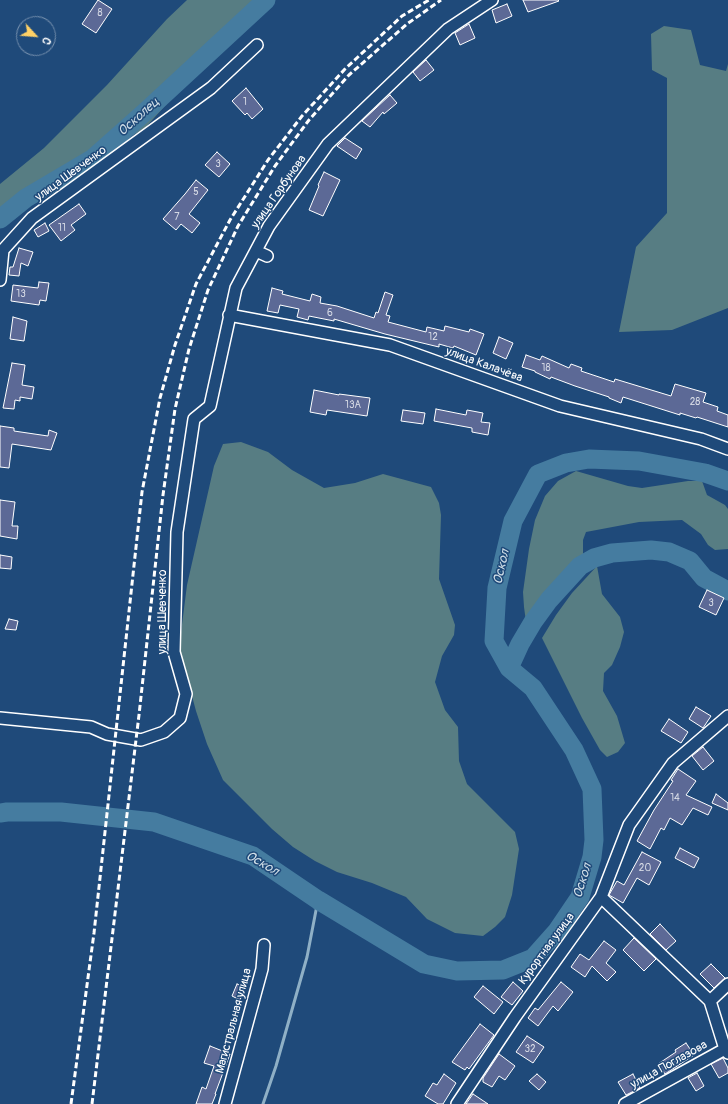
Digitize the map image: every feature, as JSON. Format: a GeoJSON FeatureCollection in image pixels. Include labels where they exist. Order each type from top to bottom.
{"type":"FeatureCollection","features":[{"type":"Feature","properties":{"kind":"street","name":"улица Горбунова"},"geometry":{"type":"LineString","coordinates":[[177,532],[194,420],[210,406],[236,288],[269,226],[328,144],[448,29],[492,0]]}},
{"type":"Feature","properties":{"kind":"street","name":"улица Шевченко"},"geometry":{"type":"LineString","coordinates":[[0,280],[3,250],[32,218],[211,88],[257,45]]}},
{"type":"Feature","properties":{"kind":"street"},"geometry":{"type":"LineString","coordinates":[[256,251],[267,256]]}},
{"type":"Feature","properties":{"kind":"street","name":"улица Калачёва"},"geometry":{"type":"LineString","coordinates":[[230,315],[390,345],[560,406],[701,439],[728,449]]}},
{"type":"Feature","properties":{"kind":"street","name":"улица Шевченко"},"geometry":{"type":"LineString","coordinates":[[0,718],[91,727],[107,734],[141,740],[164,732],[180,718],[186,694],[174,652],[177,532]]}},
{"type":"Feature","properties":{"kind":"street","name":"Курортная улица"},"geometry":{"type":"LineString","coordinates":[[457,1104],[515,1017],[601,897],[629,825],[673,763],[728,716]]}},
{"type":"Feature","properties":{"kind":"street"},"geometry":{"type":"LineString","coordinates":[[601,897],[710,1001],[727,1051]]}},
{"type":"Feature","properties":{"kind":"street","name":"Магистральная улица"},"geometry":{"type":"LineString","coordinates":[[225,1104],[262,970],[264,945]]}},
{"type":"Feature","properties":{"kind":"street"},"geometry":{"type":"LineString","coordinates":[[710,1001],[728,984]]}},
{"type":"Feature","properties":{"kind":"street","name":"улица Поглазова"},"geometry":{"type":"LineString","coordinates":[[625,1104],[727,1051]]}},
{"type":"Feature","properties":{"kind":"green space"},"geometry":{"type":"Polygon","coordinates":[[[187,0],[268,0],[200,67],[145,128],[91,160],[53,190],[0,224],[0,184],[44,148],[107,85],[167,19],[187,0]]]}},
{"type":"Feature","properties":{"kind":"green space"},"geometry":{"type":"Polygon","coordinates":[[[664,26],[691,30],[700,65],[726,71],[728,64],[728,308],[672,330],[619,332],[636,247],[667,213],[667,78],[652,70],[651,34],[664,26]]]}},
{"type":"Feature","properties":{"kind":"green space"},"geometry":{"type":"Polygon","coordinates":[[[241,442],[268,452],[292,470],[324,488],[355,483],[383,474],[431,487],[439,503],[441,515],[439,579],[455,625],[454,635],[442,656],[435,682],[445,710],[458,727],[459,761],[467,784],[515,832],[519,849],[512,895],[505,917],[483,936],[455,933],[427,919],[406,897],[372,883],[337,872],[315,861],[293,847],[272,829],[223,780],[207,744],[196,711],[179,648],[187,585],[214,466],[223,444],[241,442]]]}},
{"type":"Feature","properties":{"kind":"green space"},"geometry":{"type":"Polygon","coordinates":[[[576,471],[628,486],[642,488],[688,481],[702,481],[707,495],[725,505],[728,509],[728,549],[715,550],[708,545],[701,534],[682,520],[639,522],[586,532],[583,540],[583,556],[558,584],[528,629],[523,592],[535,520],[545,496],[558,481],[576,471]]]}},
{"type":"Feature","properties":{"kind":"green space"},"geometry":{"type":"Polygon","coordinates":[[[597,566],[602,594],[620,617],[624,632],[620,647],[612,665],[604,673],[603,691],[617,716],[625,743],[618,752],[607,757],[600,750],[582,718],[542,638],[572,593],[597,566]]]}},
{"type":"Feature","properties":{"kind":"building"},"geometry":{"type":"Polygon","coordinates":[[[98,0],[112,9],[96,33],[82,24],[98,0]]]}},
{"type":"Feature","properties":{"kind":"building"},"geometry":{"type":"Polygon","coordinates":[[[523,0],[558,0],[559,1],[528,12],[523,0]]]}},
{"type":"Feature","properties":{"kind":"building"},"geometry":{"type":"Polygon","coordinates":[[[507,4],[512,16],[496,23],[492,10],[507,4]]]}},
{"type":"Feature","properties":{"kind":"building"},"geometry":{"type":"Polygon","coordinates":[[[469,24],[475,38],[460,45],[455,33],[469,24]]]}},
{"type":"Feature","properties":{"kind":"building"},"geometry":{"type":"Polygon","coordinates":[[[426,60],[434,70],[420,81],[413,72],[426,60]]]}},
{"type":"Feature","properties":{"kind":"building"},"geometry":{"type":"Polygon","coordinates":[[[246,88],[263,109],[252,119],[247,113],[245,115],[232,101],[246,88]]]}},
{"type":"Feature","properties":{"kind":"building"},"geometry":{"type":"Polygon","coordinates":[[[390,95],[397,103],[384,114],[383,112],[370,127],[362,121],[390,95]]]}},
{"type":"Feature","properties":{"kind":"building"},"geometry":{"type":"Polygon","coordinates":[[[345,138],[362,149],[356,159],[337,146],[345,138]]]}},
{"type":"Feature","properties":{"kind":"building"},"geometry":{"type":"Polygon","coordinates":[[[217,152],[230,164],[219,177],[205,165],[217,152]]]}},
{"type":"Feature","properties":{"kind":"building"},"geometry":{"type":"Polygon","coordinates":[[[324,172],[340,180],[323,216],[309,210],[324,172]]]}},
{"type":"Feature","properties":{"kind":"building"},"geometry":{"type":"Polygon","coordinates":[[[196,180],[208,190],[189,214],[200,223],[192,233],[181,224],[176,230],[163,219],[196,180]]]}},
{"type":"Feature","properties":{"kind":"building"},"geometry":{"type":"Polygon","coordinates":[[[79,204],[86,214],[71,225],[75,230],[61,241],[49,225],[79,204]]]}},
{"type":"Feature","properties":{"kind":"building"},"geometry":{"type":"Polygon","coordinates":[[[45,223],[49,231],[38,237],[34,230],[45,223]]]}},
{"type":"Feature","properties":{"kind":"building"},"geometry":{"type":"Polygon","coordinates":[[[19,248],[33,252],[28,266],[21,263],[19,276],[9,275],[10,267],[13,267],[19,248]]]}},
{"type":"Feature","properties":{"kind":"building"},"geometry":{"type":"Polygon","coordinates":[[[39,282],[49,283],[46,301],[40,300],[39,305],[11,301],[13,285],[38,288],[39,282]]]}},
{"type":"Feature","properties":{"kind":"building"},"geometry":{"type":"Polygon","coordinates":[[[272,288],[283,291],[282,294],[310,301],[312,294],[321,297],[320,303],[337,306],[374,318],[376,312],[378,313],[385,292],[393,295],[386,315],[390,316],[388,322],[426,332],[427,327],[444,331],[445,326],[469,332],[470,329],[484,334],[476,355],[454,346],[453,348],[439,344],[439,347],[385,334],[334,319],[334,321],[309,316],[308,320],[297,317],[299,309],[280,305],[278,313],[267,311],[272,288]]]}},
{"type":"Feature","properties":{"kind":"building"},"geometry":{"type":"Polygon","coordinates":[[[13,317],[27,321],[24,341],[10,339],[13,317]]]}},
{"type":"Feature","properties":{"kind":"building"},"geometry":{"type":"Polygon","coordinates":[[[499,337],[513,343],[506,359],[493,353],[499,337]]]}},
{"type":"Feature","properties":{"kind":"building"},"geometry":{"type":"Polygon","coordinates":[[[526,355],[540,360],[542,356],[569,368],[571,364],[582,368],[581,371],[614,382],[615,379],[671,396],[675,384],[706,393],[703,402],[718,407],[717,411],[728,415],[728,427],[697,417],[696,418],[680,413],[680,415],[623,397],[621,403],[609,397],[551,377],[550,379],[535,371],[522,367],[526,355]]]}},
{"type":"Feature","properties":{"kind":"building"},"geometry":{"type":"Polygon","coordinates":[[[12,363],[25,365],[22,385],[34,387],[32,399],[20,397],[20,401],[15,400],[14,409],[3,408],[12,363]]]}},
{"type":"Feature","properties":{"kind":"building"},"geometry":{"type":"Polygon","coordinates":[[[314,390],[339,395],[370,398],[367,416],[327,410],[326,415],[310,412],[314,390]]]}},
{"type":"Feature","properties":{"kind":"building"},"geometry":{"type":"Polygon","coordinates":[[[436,409],[466,415],[467,410],[483,413],[481,422],[490,423],[488,435],[472,432],[472,428],[434,421],[436,409]]]}},
{"type":"Feature","properties":{"kind":"building"},"geometry":{"type":"Polygon","coordinates":[[[403,410],[425,413],[423,424],[401,421],[403,410]]]}},
{"type":"Feature","properties":{"kind":"building"},"geometry":{"type":"Polygon","coordinates":[[[0,426],[14,428],[14,431],[48,436],[49,430],[57,433],[51,450],[12,444],[9,468],[0,467],[0,426]]]}},
{"type":"Feature","properties":{"kind":"building"},"geometry":{"type":"Polygon","coordinates":[[[0,500],[15,502],[12,526],[18,526],[17,539],[0,536],[0,500]]]}},
{"type":"Feature","properties":{"kind":"building"},"geometry":{"type":"Polygon","coordinates":[[[0,555],[12,557],[11,569],[0,568],[0,555]]]}},
{"type":"Feature","properties":{"kind":"building"},"geometry":{"type":"Polygon","coordinates":[[[707,590],[724,598],[716,615],[699,607],[707,590]]]}},
{"type":"Feature","properties":{"kind":"building"},"geometry":{"type":"Polygon","coordinates":[[[9,619],[18,621],[16,630],[5,629],[9,619]]]}},
{"type":"Feature","properties":{"kind":"building"},"geometry":{"type":"Polygon","coordinates":[[[696,707],[711,716],[703,728],[689,719],[696,707]]]}},
{"type":"Feature","properties":{"kind":"building"},"geometry":{"type":"Polygon","coordinates":[[[669,719],[688,732],[681,743],[661,731],[669,719]]]}},
{"type":"Feature","properties":{"kind":"building"},"geometry":{"type":"Polygon","coordinates":[[[703,747],[714,761],[703,770],[692,756],[703,747]]]}},
{"type":"Feature","properties":{"kind":"building"},"geometry":{"type":"Polygon","coordinates":[[[678,769],[696,781],[686,795],[712,807],[708,815],[693,808],[682,825],[670,818],[664,830],[661,828],[650,849],[637,841],[654,810],[673,781],[671,780],[678,769]]]}},
{"type":"Feature","properties":{"kind":"building"},"geometry":{"type":"Polygon","coordinates":[[[716,794],[728,803],[728,810],[712,803],[716,794]]]}},
{"type":"Feature","properties":{"kind":"building"},"geometry":{"type":"Polygon","coordinates":[[[680,848],[699,858],[694,868],[675,858],[680,848]]]}},
{"type":"Feature","properties":{"kind":"building"},"geometry":{"type":"Polygon","coordinates":[[[642,852],[661,862],[649,885],[637,878],[623,903],[609,895],[617,881],[624,885],[642,852]]]}},
{"type":"Feature","properties":{"kind":"building"},"geometry":{"type":"Polygon","coordinates":[[[660,924],[676,941],[666,950],[650,934],[660,924]]]}},
{"type":"Feature","properties":{"kind":"building"},"geometry":{"type":"Polygon","coordinates":[[[634,938],[656,959],[644,971],[623,950],[634,938]]]}},
{"type":"Feature","properties":{"kind":"building"},"geometry":{"type":"Polygon","coordinates":[[[604,941],[616,950],[606,963],[616,972],[607,981],[592,966],[585,977],[571,967],[580,954],[589,960],[604,941]]]}},
{"type":"Feature","properties":{"kind":"building"},"geometry":{"type":"Polygon","coordinates":[[[711,964],[725,978],[714,988],[700,974],[711,964]]]}},
{"type":"Feature","properties":{"kind":"building"},"geometry":{"type":"Polygon","coordinates":[[[513,982],[523,991],[512,1005],[501,997],[513,982]]]}},
{"type":"Feature","properties":{"kind":"building"},"geometry":{"type":"Polygon","coordinates":[[[561,982],[573,992],[558,1011],[553,1006],[538,1026],[528,1018],[535,1008],[538,1010],[561,982]]]}},
{"type":"Feature","properties":{"kind":"building"},"geometry":{"type":"Polygon","coordinates":[[[237,984],[245,987],[240,1000],[232,996],[237,984]]]}},
{"type":"Feature","properties":{"kind":"building"},"geometry":{"type":"Polygon","coordinates":[[[483,986],[503,1002],[494,1014],[474,997],[483,986]]]}},
{"type":"Feature","properties":{"kind":"building"},"geometry":{"type":"Polygon","coordinates":[[[480,1024],[494,1035],[469,1069],[467,1067],[465,1070],[452,1062],[480,1024]]]}},
{"type":"Feature","properties":{"kind":"building"},"geometry":{"type":"Polygon","coordinates":[[[527,1036],[544,1047],[533,1063],[516,1052],[527,1036]]]}},
{"type":"Feature","properties":{"kind":"building"},"geometry":{"type":"Polygon","coordinates":[[[686,1043],[694,1055],[665,1074],[658,1064],[686,1043]]]}},
{"type":"Feature","properties":{"kind":"building"},"geometry":{"type":"Polygon","coordinates":[[[210,1046],[230,1054],[212,1104],[196,1104],[202,1087],[206,1089],[214,1066],[204,1063],[210,1046]]]}},
{"type":"Feature","properties":{"kind":"building"},"geometry":{"type":"Polygon","coordinates":[[[499,1054],[515,1066],[505,1080],[499,1076],[492,1087],[483,1082],[483,1078],[499,1054]]]}},
{"type":"Feature","properties":{"kind":"building"},"geometry":{"type":"Polygon","coordinates":[[[723,1058],[728,1068],[728,1073],[719,1078],[711,1064],[723,1058]]]}},
{"type":"Feature","properties":{"kind":"building"},"geometry":{"type":"Polygon","coordinates":[[[697,1073],[704,1086],[696,1091],[688,1078],[697,1073]]]}},
{"type":"Feature","properties":{"kind":"building"},"geometry":{"type":"Polygon","coordinates":[[[444,1074],[456,1083],[443,1104],[438,1104],[425,1096],[433,1083],[437,1085],[444,1074]]]}},
{"type":"Feature","properties":{"kind":"building"},"geometry":{"type":"Polygon","coordinates":[[[537,1074],[546,1082],[539,1090],[529,1081],[537,1074]]]}},
{"type":"Feature","properties":{"kind":"building"},"geometry":{"type":"Polygon","coordinates":[[[633,1074],[640,1088],[626,1095],[618,1082],[633,1074]]]}},
{"type":"Feature","properties":{"kind":"building"},"geometry":{"type":"Polygon","coordinates":[[[473,1094],[488,1104],[466,1104],[473,1094]]]}},
{"type":"Feature","properties":{"kind":"waterway","name":"Осколец"},"geometry":{"type":"LineString","coordinates":[[0,219],[26,198],[92,159],[266,0]]}},
{"type":"Feature","properties":{"kind":"waterway","name":"Оскол"},"geometry":{"type":"LineString","coordinates":[[0,813],[61,812],[154,822],[253,856],[318,900],[424,964],[457,971],[503,970],[533,958],[557,931],[580,897],[592,857],[594,840],[592,789],[574,750],[533,688],[509,668],[494,641],[497,588],[513,521],[538,474],[566,463],[589,459],[639,461],[705,473],[728,481]]}},
{"type":"Feature","properties":{"kind":"waterway"},"geometry":{"type":"LineString","coordinates":[[509,668],[520,644],[533,622],[549,600],[580,566],[594,558],[612,553],[651,550],[669,552],[690,561],[704,578],[728,591]]}},
{"type":"Feature","properties":{"kind":"waterway"},"geometry":{"type":"LineString","coordinates":[[263,1104],[276,1066],[307,957],[318,900]]}},
{"type":"Feature","properties":{"kind":"railway"},"geometry":{"type":"LineString","coordinates":[[71,1104],[94,933],[142,492],[160,398],[175,345],[196,284],[230,220],[268,160],[302,116],[345,69],[402,16],[429,0]]}},
{"type":"Feature","properties":{"kind":"railway"},"geometry":{"type":"LineString","coordinates":[[92,1104],[139,715],[163,495],[175,409],[189,349],[208,290],[238,226],[275,166],[309,120],[349,75],[407,24],[441,0]]}}]}
